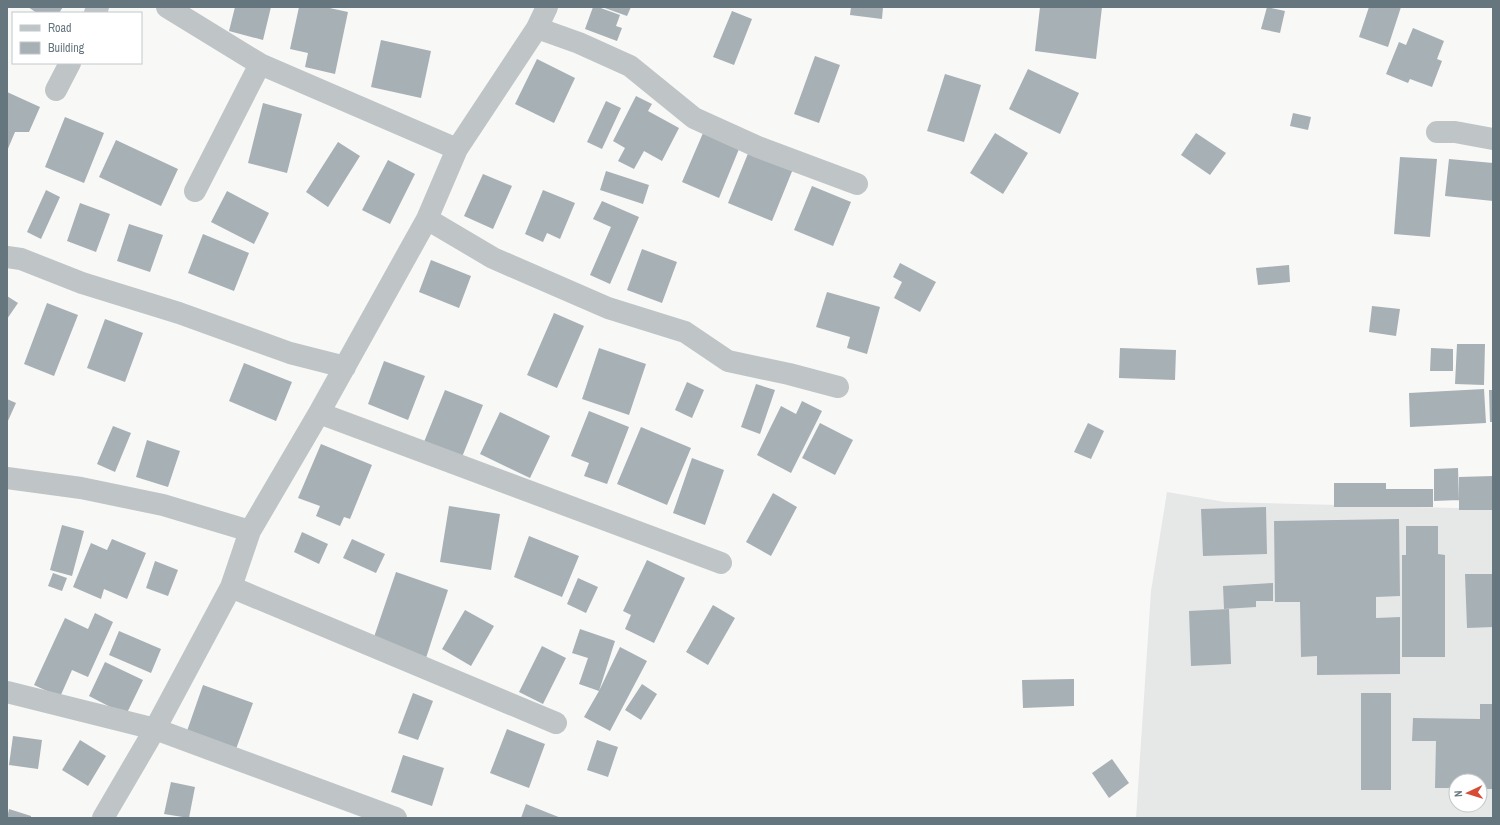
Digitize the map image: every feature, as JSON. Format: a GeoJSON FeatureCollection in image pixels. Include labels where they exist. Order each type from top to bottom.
{"type":"FeatureCollection","features":[{"type":"Feature","properties":{"kind":"street"},"geometry":{"type":"LineString","coordinates":[[167,7],[260,64],[457,149]]}},
{"type":"Feature","properties":{"kind":"street"},"geometry":{"type":"LineString","coordinates":[[103,818],[155,729],[231,587],[250,531],[319,413],[427,218],[457,149],[537,28],[547,7]]}},
{"type":"Feature","properties":{"kind":"street"},"geometry":{"type":"LineString","coordinates":[[537,28],[579,43],[630,66],[694,118],[758,147],[857,184]]}},
{"type":"Feature","properties":{"kind":"street"},"geometry":{"type":"LineString","coordinates":[[56,90],[69,64]]}},
{"type":"Feature","properties":{"kind":"street"},"geometry":{"type":"LineString","coordinates":[[195,191],[260,64]]}},
{"type":"Feature","properties":{"kind":"street"},"geometry":{"type":"LineString","coordinates":[[1436,132],[1455,132],[1493,139]]}},
{"type":"Feature","properties":{"kind":"street"},"geometry":{"type":"LineString","coordinates":[[427,218],[493,258],[608,308],[685,332],[728,361],[789,374],[838,387]]}},
{"type":"Feature","properties":{"kind":"street"},"geometry":{"type":"LineString","coordinates":[[7,257],[21,259],[82,283],[179,313],[290,353],[345,367]]}},
{"type":"Feature","properties":{"kind":"street"},"geometry":{"type":"LineString","coordinates":[[319,413],[721,563]]}},
{"type":"Feature","properties":{"kind":"street"},"geometry":{"type":"LineString","coordinates":[[7,478],[81,488],[163,505],[250,531]]}},
{"type":"Feature","properties":{"kind":"street"},"geometry":{"type":"LineString","coordinates":[[231,587],[556,723]]}},
{"type":"Feature","properties":{"kind":"street"},"geometry":{"type":"LineString","coordinates":[[7,692],[155,729],[396,818]]}},
{"type":"Feature","properties":{"kind":"shaded area"},"geometry":{"type":"Polygon","coordinates":[[[1167,492],[1225,502],[1493,509],[1493,818],[1136,818],[1151,591],[1167,492]]]}},
{"type":"Feature","properties":{"kind":"building"},"geometry":{"type":"Polygon","coordinates":[[[28,7],[63,7],[60,12],[36,12],[28,7]]]}},
{"type":"Feature","properties":{"kind":"building"},"geometry":{"type":"Polygon","coordinates":[[[235,7],[271,7],[263,40],[229,31],[235,7]]]}},
{"type":"Feature","properties":{"kind":"building"},"geometry":{"type":"Polygon","coordinates":[[[299,7],[325,7],[348,12],[335,74],[305,67],[308,53],[290,49],[299,7]]]}},
{"type":"Feature","properties":{"kind":"building"},"geometry":{"type":"Polygon","coordinates":[[[593,7],[598,7],[620,15],[616,26],[622,28],[617,41],[585,29],[593,7]]]}},
{"type":"Feature","properties":{"kind":"building"},"geometry":{"type":"Polygon","coordinates":[[[602,7],[631,7],[627,16],[602,7]]]}},
{"type":"Feature","properties":{"kind":"building"},"geometry":{"type":"Polygon","coordinates":[[[851,7],[883,7],[882,19],[850,15],[851,7]]]}},
{"type":"Feature","properties":{"kind":"building"},"geometry":{"type":"Polygon","coordinates":[[[1040,7],[1102,7],[1096,59],[1035,51],[1040,7]]]}},
{"type":"Feature","properties":{"kind":"building"},"geometry":{"type":"Polygon","coordinates":[[[1267,7],[1285,11],[1280,33],[1261,29],[1267,7]]]}},
{"type":"Feature","properties":{"kind":"building"},"geometry":{"type":"Polygon","coordinates":[[[1369,7],[1401,7],[1388,47],[1359,37],[1369,7]]]}},
{"type":"Feature","properties":{"kind":"building"},"geometry":{"type":"Polygon","coordinates":[[[732,11],[752,19],[734,65],[713,57],[732,11]]]}},
{"type":"Feature","properties":{"kind":"building"},"geometry":{"type":"Polygon","coordinates":[[[1413,28],[1444,41],[1437,59],[1442,61],[1432,87],[1410,79],[1408,83],[1386,74],[1399,42],[1406,45],[1413,28]]]}},
{"type":"Feature","properties":{"kind":"building"},"geometry":{"type":"Polygon","coordinates":[[[381,40],[431,51],[421,98],[371,87],[381,40]]]}},
{"type":"Feature","properties":{"kind":"building"},"geometry":{"type":"Polygon","coordinates":[[[815,56],[840,65],[819,123],[794,114],[815,56]]]}},
{"type":"Feature","properties":{"kind":"building"},"geometry":{"type":"Polygon","coordinates":[[[537,59],[575,78],[554,123],[515,104],[537,59]]]}},
{"type":"Feature","properties":{"kind":"building"},"geometry":{"type":"Polygon","coordinates":[[[1028,69],[1079,93],[1060,134],[1009,109],[1028,69]]]}},
{"type":"Feature","properties":{"kind":"building"},"geometry":{"type":"Polygon","coordinates":[[[945,74],[981,85],[964,142],[927,131],[945,74]]]}},
{"type":"Feature","properties":{"kind":"building"},"geometry":{"type":"Polygon","coordinates":[[[7,92],[40,107],[29,132],[15,132],[7,151],[7,92]]]}},
{"type":"Feature","properties":{"kind":"building"},"geometry":{"type":"Polygon","coordinates":[[[636,96],[652,104],[648,111],[679,128],[662,161],[644,151],[634,169],[618,161],[625,148],[613,141],[636,96]]]}},
{"type":"Feature","properties":{"kind":"building"},"geometry":{"type":"Polygon","coordinates":[[[606,101],[621,108],[602,149],[587,142],[606,101]]]}},
{"type":"Feature","properties":{"kind":"building"},"geometry":{"type":"Polygon","coordinates":[[[263,103],[302,114],[287,173],[248,163],[263,103]]]}},
{"type":"Feature","properties":{"kind":"building"},"geometry":{"type":"Polygon","coordinates":[[[1293,113],[1311,117],[1308,130],[1290,126],[1293,113]]]}},
{"type":"Feature","properties":{"kind":"building"},"geometry":{"type":"Polygon","coordinates":[[[65,117],[104,133],[84,183],[45,167],[65,117]]]}},
{"type":"Feature","properties":{"kind":"building"},"geometry":{"type":"Polygon","coordinates":[[[703,133],[739,149],[719,198],[682,182],[703,133]]]}},
{"type":"Feature","properties":{"kind":"building"},"geometry":{"type":"Polygon","coordinates":[[[995,133],[1028,153],[1003,194],[970,173],[995,133]]]}},
{"type":"Feature","properties":{"kind":"building"},"geometry":{"type":"Polygon","coordinates":[[[1196,133],[1226,153],[1210,175],[1181,155],[1196,133]]]}},
{"type":"Feature","properties":{"kind":"building"},"geometry":{"type":"Polygon","coordinates":[[[116,140],[178,169],[161,206],[99,177],[116,140]]]}},
{"type":"Feature","properties":{"kind":"building"},"geometry":{"type":"Polygon","coordinates":[[[338,142],[360,156],[328,207],[306,192],[338,142]]]}},
{"type":"Feature","properties":{"kind":"building"},"geometry":{"type":"Polygon","coordinates":[[[749,151],[793,169],[772,221],[728,203],[749,151]]]}},
{"type":"Feature","properties":{"kind":"building"},"geometry":{"type":"Polygon","coordinates":[[[1400,157],[1437,159],[1430,237],[1394,234],[1400,157]]]}},
{"type":"Feature","properties":{"kind":"building"},"geometry":{"type":"Polygon","coordinates":[[[1449,159],[1493,163],[1493,201],[1445,196],[1449,159]]]}},
{"type":"Feature","properties":{"kind":"building"},"geometry":{"type":"Polygon","coordinates":[[[388,160],[415,174],[390,224],[362,210],[388,160]]]}},
{"type":"Feature","properties":{"kind":"building"},"geometry":{"type":"Polygon","coordinates":[[[606,171],[649,185],[643,204],[600,190],[606,171]]]}},
{"type":"Feature","properties":{"kind":"building"},"geometry":{"type":"Polygon","coordinates":[[[483,174],[512,186],[493,229],[464,216],[483,174]]]}},
{"type":"Feature","properties":{"kind":"building"},"geometry":{"type":"Polygon","coordinates":[[[812,186],[851,202],[833,246],[794,230],[812,186]]]}},
{"type":"Feature","properties":{"kind":"building"},"geometry":{"type":"Polygon","coordinates":[[[46,190],[60,197],[41,239],[27,232],[46,190]]]}},
{"type":"Feature","properties":{"kind":"building"},"geometry":{"type":"Polygon","coordinates":[[[543,190],[575,203],[560,239],[547,233],[543,242],[525,234],[543,190]]]}},
{"type":"Feature","properties":{"kind":"building"},"geometry":{"type":"Polygon","coordinates":[[[227,191],[269,213],[254,244],[211,222],[227,191]]]}},
{"type":"Feature","properties":{"kind":"building"},"geometry":{"type":"Polygon","coordinates":[[[602,201],[639,217],[610,284],[590,275],[611,227],[593,219],[602,201]]]}},
{"type":"Feature","properties":{"kind":"building"},"geometry":{"type":"Polygon","coordinates":[[[80,203],[110,214],[96,252],[67,241],[80,203]]]}},
{"type":"Feature","properties":{"kind":"building"},"geometry":{"type":"Polygon","coordinates":[[[129,224],[163,235],[150,272],[117,261],[129,224]]]}},
{"type":"Feature","properties":{"kind":"building"},"geometry":{"type":"Polygon","coordinates":[[[203,234],[249,253],[234,291],[188,273],[203,234]]]}},
{"type":"Feature","properties":{"kind":"building"},"geometry":{"type":"Polygon","coordinates":[[[642,249],[677,262],[662,303],[627,290],[642,249]]]}},
{"type":"Feature","properties":{"kind":"building"},"geometry":{"type":"Polygon","coordinates":[[[431,260],[471,276],[459,308],[419,292],[431,260]]]}},
{"type":"Feature","properties":{"kind":"building"},"geometry":{"type":"Polygon","coordinates":[[[900,263],[936,282],[920,312],[894,298],[902,282],[893,277],[900,263]]]}},
{"type":"Feature","properties":{"kind":"building"},"geometry":{"type":"Polygon","coordinates":[[[1289,265],[1290,282],[1258,285],[1256,268],[1289,265]]]}},
{"type":"Feature","properties":{"kind":"building"},"geometry":{"type":"Polygon","coordinates":[[[827,292],[880,307],[867,354],[847,348],[850,337],[816,327],[827,292]]]}},
{"type":"Feature","properties":{"kind":"building"},"geometry":{"type":"Polygon","coordinates":[[[7,296],[18,303],[7,319],[7,296]]]}},
{"type":"Feature","properties":{"kind":"building"},"geometry":{"type":"Polygon","coordinates":[[[47,303],[78,315],[54,376],[24,364],[47,303]]]}},
{"type":"Feature","properties":{"kind":"building"},"geometry":{"type":"Polygon","coordinates":[[[1372,306],[1400,309],[1396,336],[1369,332],[1372,306]]]}},
{"type":"Feature","properties":{"kind":"building"},"geometry":{"type":"Polygon","coordinates":[[[554,313],[584,326],[557,388],[527,375],[554,313]]]}},
{"type":"Feature","properties":{"kind":"building"},"geometry":{"type":"Polygon","coordinates":[[[105,319],[143,333],[125,382],[87,368],[105,319]]]}},
{"type":"Feature","properties":{"kind":"building"},"geometry":{"type":"Polygon","coordinates":[[[1457,344],[1485,344],[1484,385],[1455,384],[1457,344]]]}},
{"type":"Feature","properties":{"kind":"building"},"geometry":{"type":"Polygon","coordinates":[[[599,348],[646,364],[629,415],[582,399],[599,348]]]}},
{"type":"Feature","properties":{"kind":"building"},"geometry":{"type":"Polygon","coordinates":[[[1120,348],[1176,350],[1175,380],[1119,378],[1120,348]]]}},
{"type":"Feature","properties":{"kind":"building"},"geometry":{"type":"Polygon","coordinates":[[[1431,348],[1453,349],[1453,371],[1430,371],[1431,348]]]}},
{"type":"Feature","properties":{"kind":"building"},"geometry":{"type":"Polygon","coordinates":[[[384,361],[425,376],[408,420],[368,404],[384,361]]]}},
{"type":"Feature","properties":{"kind":"building"},"geometry":{"type":"Polygon","coordinates":[[[244,363],[292,382],[276,421],[229,401],[244,363]]]}},
{"type":"Feature","properties":{"kind":"building"},"geometry":{"type":"Polygon","coordinates":[[[687,382],[704,390],[692,418],[675,410],[687,382]]]}},
{"type":"Feature","properties":{"kind":"building"},"geometry":{"type":"Polygon","coordinates":[[[756,384],[775,390],[760,434],[741,427],[756,384]]]}},
{"type":"Feature","properties":{"kind":"building"},"geometry":{"type":"Polygon","coordinates":[[[1484,389],[1486,423],[1410,427],[1409,393],[1484,389]]]}},
{"type":"Feature","properties":{"kind":"building"},"geometry":{"type":"Polygon","coordinates":[[[445,390],[483,405],[462,457],[424,442],[445,390]]]}},
{"type":"Feature","properties":{"kind":"building"},"geometry":{"type":"Polygon","coordinates":[[[1489,390],[1493,390],[1493,422],[1490,422],[1489,390]]]}},
{"type":"Feature","properties":{"kind":"building"},"geometry":{"type":"Polygon","coordinates":[[[7,399],[16,403],[7,423],[7,399]]]}},
{"type":"Feature","properties":{"kind":"building"},"geometry":{"type":"Polygon","coordinates":[[[802,401],[822,411],[791,473],[757,455],[781,406],[796,414],[802,401]]]}},
{"type":"Feature","properties":{"kind":"building"},"geometry":{"type":"Polygon","coordinates":[[[589,411],[629,427],[607,484],[584,476],[589,463],[571,456],[589,411]]]}},
{"type":"Feature","properties":{"kind":"building"},"geometry":{"type":"Polygon","coordinates":[[[500,412],[550,436],[530,478],[480,454],[500,412]]]}},
{"type":"Feature","properties":{"kind":"building"},"geometry":{"type":"Polygon","coordinates":[[[820,423],[853,440],[835,475],[802,458],[820,423]]]}},
{"type":"Feature","properties":{"kind":"building"},"geometry":{"type":"Polygon","coordinates":[[[1088,423],[1104,431],[1091,459],[1074,452],[1088,423]]]}},
{"type":"Feature","properties":{"kind":"building"},"geometry":{"type":"Polygon","coordinates":[[[113,426],[131,433],[115,472],[97,464],[113,426]]]}},
{"type":"Feature","properties":{"kind":"building"},"geometry":{"type":"Polygon","coordinates":[[[641,427],[691,448],[667,505],[617,484],[641,427]]]}},
{"type":"Feature","properties":{"kind":"building"},"geometry":{"type":"Polygon","coordinates":[[[147,440],[180,451],[168,487],[136,477],[147,440]]]}},
{"type":"Feature","properties":{"kind":"building"},"geometry":{"type":"Polygon","coordinates":[[[321,444],[372,465],[350,519],[344,517],[340,526],[316,516],[320,506],[298,498],[321,444]]]}},
{"type":"Feature","properties":{"kind":"building"},"geometry":{"type":"Polygon","coordinates":[[[692,458],[724,470],[705,525],[673,513],[692,458]]]}},
{"type":"Feature","properties":{"kind":"building"},"geometry":{"type":"Polygon","coordinates":[[[1458,468],[1459,500],[1434,501],[1434,469],[1458,468]]]}},
{"type":"Feature","properties":{"kind":"building"},"geometry":{"type":"Polygon","coordinates":[[[1493,476],[1493,510],[1459,510],[1459,477],[1493,476]]]}},
{"type":"Feature","properties":{"kind":"building"},"geometry":{"type":"Polygon","coordinates":[[[1334,483],[1386,483],[1386,489],[1433,489],[1433,507],[1334,507],[1334,483]]]}},
{"type":"Feature","properties":{"kind":"building"},"geometry":{"type":"Polygon","coordinates":[[[773,493],[797,507],[771,556],[746,542],[773,493]]]}},
{"type":"Feature","properties":{"kind":"building"},"geometry":{"type":"Polygon","coordinates":[[[449,506],[500,514],[491,570],[440,562],[449,506]]]}},
{"type":"Feature","properties":{"kind":"building"},"geometry":{"type":"Polygon","coordinates":[[[1266,507],[1267,554],[1203,556],[1201,509],[1266,507]]]}},
{"type":"Feature","properties":{"kind":"building"},"geometry":{"type":"Polygon","coordinates":[[[1399,519],[1400,596],[1376,597],[1376,618],[1400,617],[1400,674],[1317,675],[1317,656],[1301,657],[1300,602],[1275,602],[1274,521],[1399,519]]]}},
{"type":"Feature","properties":{"kind":"building"},"geometry":{"type":"Polygon","coordinates":[[[62,525],[84,531],[72,576],[50,570],[62,525]]]}},
{"type":"Feature","properties":{"kind":"building"},"geometry":{"type":"Polygon","coordinates":[[[1406,526],[1438,526],[1438,554],[1445,555],[1445,657],[1402,657],[1402,555],[1406,555],[1406,526]]]}},
{"type":"Feature","properties":{"kind":"building"},"geometry":{"type":"Polygon","coordinates":[[[302,532],[328,544],[319,564],[294,552],[302,532]]]}},
{"type":"Feature","properties":{"kind":"building"},"geometry":{"type":"Polygon","coordinates":[[[529,536],[579,556],[562,597],[514,577],[529,536]]]}},
{"type":"Feature","properties":{"kind":"building"},"geometry":{"type":"Polygon","coordinates":[[[112,539],[146,553],[127,599],[104,589],[101,599],[73,587],[91,543],[107,550],[112,539]]]}},
{"type":"Feature","properties":{"kind":"building"},"geometry":{"type":"Polygon","coordinates":[[[352,539],[385,554],[376,573],[343,558],[352,539]]]}},
{"type":"Feature","properties":{"kind":"building"},"geometry":{"type":"Polygon","coordinates":[[[647,560],[685,578],[654,643],[625,629],[631,615],[623,611],[647,560]]]}},
{"type":"Feature","properties":{"kind":"building"},"geometry":{"type":"Polygon","coordinates":[[[155,561],[178,570],[168,596],[146,588],[155,561]]]}},
{"type":"Feature","properties":{"kind":"building"},"geometry":{"type":"Polygon","coordinates":[[[396,572],[448,590],[426,658],[373,640],[396,572]]]}},
{"type":"Feature","properties":{"kind":"building"},"geometry":{"type":"Polygon","coordinates":[[[53,573],[67,578],[62,591],[48,586],[53,573]]]}},
{"type":"Feature","properties":{"kind":"building"},"geometry":{"type":"Polygon","coordinates":[[[1465,574],[1493,574],[1493,627],[1467,628],[1465,574]]]}},
{"type":"Feature","properties":{"kind":"building"},"geometry":{"type":"Polygon","coordinates":[[[578,578],[598,587],[586,613],[567,604],[578,578]]]}},
{"type":"Feature","properties":{"kind":"building"},"geometry":{"type":"Polygon","coordinates":[[[1273,583],[1273,601],[1256,601],[1256,607],[1224,609],[1223,586],[1273,583]]]}},
{"type":"Feature","properties":{"kind":"building"},"geometry":{"type":"Polygon","coordinates":[[[713,605],[735,618],[708,665],[686,652],[713,605]]]}},
{"type":"Feature","properties":{"kind":"building"},"geometry":{"type":"Polygon","coordinates":[[[1229,609],[1231,664],[1191,666],[1189,611],[1229,609]]]}},
{"type":"Feature","properties":{"kind":"building"},"geometry":{"type":"Polygon","coordinates":[[[465,610],[494,626],[471,666],[442,649],[465,610]]]}},
{"type":"Feature","properties":{"kind":"building"},"geometry":{"type":"Polygon","coordinates":[[[95,613],[113,622],[88,677],[72,670],[60,697],[34,685],[65,618],[88,629],[95,613]]]}},
{"type":"Feature","properties":{"kind":"building"},"geometry":{"type":"Polygon","coordinates":[[[580,629],[615,641],[599,691],[579,684],[588,658],[572,653],[580,629]]]}},
{"type":"Feature","properties":{"kind":"building"},"geometry":{"type":"Polygon","coordinates":[[[119,631],[161,649],[151,673],[109,655],[119,631]]]}},
{"type":"Feature","properties":{"kind":"building"},"geometry":{"type":"Polygon","coordinates":[[[542,646],[566,658],[543,704],[519,692],[542,646]]]}},
{"type":"Feature","properties":{"kind":"building"},"geometry":{"type":"Polygon","coordinates":[[[620,647],[647,661],[610,731],[584,717],[599,691],[620,647]]]}},
{"type":"Feature","properties":{"kind":"building"},"geometry":{"type":"Polygon","coordinates":[[[105,662],[143,680],[126,715],[89,696],[105,662]]]}},
{"type":"Feature","properties":{"kind":"building"},"geometry":{"type":"Polygon","coordinates":[[[1074,679],[1074,706],[1023,708],[1022,680],[1074,679]]]}},
{"type":"Feature","properties":{"kind":"building"},"geometry":{"type":"Polygon","coordinates":[[[642,684],[657,694],[641,720],[625,710],[642,684]]]}},
{"type":"Feature","properties":{"kind":"building"},"geometry":{"type":"Polygon","coordinates":[[[203,685],[253,703],[236,749],[187,731],[203,685]]]}},
{"type":"Feature","properties":{"kind":"building"},"geometry":{"type":"Polygon","coordinates":[[[413,693],[433,701],[418,740],[398,733],[413,693]]]}},
{"type":"Feature","properties":{"kind":"building"},"geometry":{"type":"Polygon","coordinates":[[[1361,693],[1391,693],[1391,790],[1361,790],[1361,693]]]}},
{"type":"Feature","properties":{"kind":"building"},"geometry":{"type":"Polygon","coordinates":[[[1480,704],[1493,704],[1493,789],[1488,789],[1488,773],[1448,773],[1448,788],[1435,788],[1436,741],[1412,741],[1413,718],[1480,719],[1480,704]]]}},
{"type":"Feature","properties":{"kind":"building"},"geometry":{"type":"Polygon","coordinates":[[[507,729],[545,744],[529,788],[490,773],[507,729]]]}},
{"type":"Feature","properties":{"kind":"building"},"geometry":{"type":"Polygon","coordinates":[[[13,736],[42,740],[38,769],[9,765],[13,736]]]}},
{"type":"Feature","properties":{"kind":"building"},"geometry":{"type":"Polygon","coordinates":[[[80,740],[106,756],[88,786],[62,770],[80,740]]]}},
{"type":"Feature","properties":{"kind":"building"},"geometry":{"type":"Polygon","coordinates":[[[597,740],[618,747],[608,777],[587,770],[597,740]]]}},
{"type":"Feature","properties":{"kind":"building"},"geometry":{"type":"Polygon","coordinates":[[[403,755],[444,768],[432,806],[391,792],[403,755]]]}},
{"type":"Feature","properties":{"kind":"building"},"geometry":{"type":"Polygon","coordinates":[[[1112,759],[1129,783],[1109,798],[1092,773],[1112,759]]]}},
{"type":"Feature","properties":{"kind":"building"},"geometry":{"type":"Polygon","coordinates":[[[171,782],[195,787],[189,818],[164,814],[171,782]]]}},
{"type":"Feature","properties":{"kind":"building"},"geometry":{"type":"Polygon","coordinates":[[[526,804],[561,818],[521,818],[526,804]]]}},
{"type":"Feature","properties":{"kind":"building"},"geometry":{"type":"Polygon","coordinates":[[[9,809],[31,816],[31,818],[7,818],[9,809]]]}}]}
